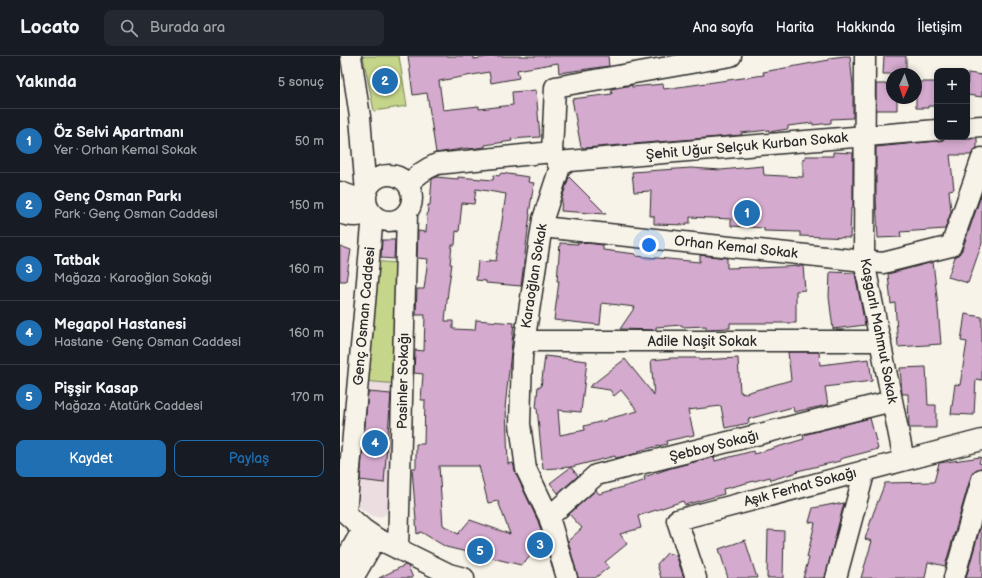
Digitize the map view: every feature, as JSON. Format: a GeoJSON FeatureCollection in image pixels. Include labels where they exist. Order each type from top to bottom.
{"type":"FeatureCollection","features":[{"type":"Feature","properties":{"kind":"street","name":"Genç Osman Caddesi"},"geometry":{"type":"LineString","coordinates":[[343,510],[369,205],[360,117],[351,56]]}},
{"type":"Feature","properties":{"kind":"street","name":"Karaoğlan Sokak"},"geometry":{"type":"LineString","coordinates":[[567,578],[548,517],[526,469],[520,424],[522,357],[524,341],[543,220],[560,167],[555,157],[555,87],[730,56]]}},
{"type":"Feature","properties":{"kind":"street","name":"Kaşgarlı Mahmut Sokak"},"geometry":{"type":"LineString","coordinates":[[865,56],[865,136],[880,341],[904,460]]}},
{"type":"Feature","properties":{"kind":"street"},"geometry":{"type":"LineString","coordinates":[[970,127],[982,126]]}},
{"type":"Feature","properties":{"kind":"street","name":"Şehit Uğur Selçuk Kurban Sokak"},"geometry":{"type":"LineString","coordinates":[[408,185],[426,168],[437,164],[934,130]]}},
{"type":"Feature","properties":{"kind":"street"},"geometry":{"type":"LineString","coordinates":[[874,262],[951,246],[982,158]]}},
{"type":"Feature","properties":{"kind":"street"},"geometry":{"type":"LineString","coordinates":[[340,192],[369,205],[379,219],[386,221],[395,221],[407,213],[411,206],[412,199],[408,185],[397,176],[389,174],[374,179],[369,185],[369,205],[356,217],[347,216],[340,213]]}},
{"type":"Feature","properties":{"kind":"street","name":"Pasinler Sokağı"},"geometry":{"type":"LineString","coordinates":[[398,549],[407,213]]}},
{"type":"Feature","properties":{"kind":"street","name":"Orhan Kemal Sokak"},"geometry":{"type":"LineString","coordinates":[[542,227],[874,262]]}},
{"type":"Feature","properties":{"kind":"street","name":"Adile Naşit Sokak"},"geometry":{"type":"LineString","coordinates":[[524,341],[880,341]]}},
{"type":"Feature","properties":{"kind":"street","name":"Şebboy Sokağı"},"geometry":{"type":"LineString","coordinates":[[548,517],[596,476],[892,401]]}},
{"type":"Feature","properties":{"kind":"street","name":"Aşık Ferhat Sokağı"},"geometry":{"type":"LineString","coordinates":[[696,578],[677,520],[982,440]]}},
{"type":"Feature","properties":{"kind":"street"},"geometry":{"type":"LineString","coordinates":[[836,578],[865,470]]}},
{"type":"Feature","properties":{"kind":"street"},"geometry":{"type":"LineString","coordinates":[[954,578],[982,479]]}},
{"type":"Feature","properties":{"kind":"street"},"geometry":{"type":"LineString","coordinates":[[343,510],[369,533],[449,574],[464,578]]}},
{"type":"Feature","properties":{"kind":"street"},"geometry":{"type":"LineString","coordinates":[[340,569],[369,533]]}},
{"type":"Feature","properties":{"kind":"street"},"geometry":{"type":"LineString","coordinates":[[353,578],[369,533]]}},
{"type":"Feature","properties":{"kind":"shaded area"},"geometry":{"type":"Polygon","coordinates":[[[362,381],[399,384],[388,511],[385,515],[380,517],[375,517],[369,514],[353,503],[362,381]]]}},
{"type":"Feature","properties":{"kind":"green space"},"geometry":{"type":"Polygon","coordinates":[[[363,56],[399,56],[407,106],[374,111],[363,56]]]}},
{"type":"Feature","properties":{"kind":"green space"},"geometry":{"type":"Polygon","coordinates":[[[375,261],[396,263],[399,384],[362,381],[375,261]]]}},
{"type":"Feature","properties":{"kind":"building"},"geometry":{"type":"Polygon","coordinates":[[[408,56],[474,56],[474,59],[495,56],[608,56],[609,66],[559,73],[558,63],[517,70],[519,78],[491,83],[489,72],[439,81],[443,110],[479,106],[479,109],[513,105],[512,92],[536,90],[540,137],[511,139],[512,141],[485,145],[485,147],[436,153],[427,93],[413,95],[408,56]]]}},
{"type":"Feature","properties":{"kind":"building"},"geometry":{"type":"Polygon","coordinates":[[[850,56],[853,86],[853,118],[831,119],[831,123],[813,125],[813,123],[788,126],[788,129],[769,132],[769,130],[741,133],[742,135],[585,148],[581,147],[572,99],[612,94],[611,89],[632,85],[632,87],[663,84],[664,89],[764,75],[763,72],[850,56]]]}},
{"type":"Feature","properties":{"kind":"building"},"geometry":{"type":"Polygon","coordinates":[[[884,56],[906,56],[906,68],[886,68],[886,74],[883,74],[884,56]]]}},
{"type":"Feature","properties":{"kind":"building"},"geometry":{"type":"Polygon","coordinates":[[[970,73],[982,75],[982,97],[970,95],[970,73]]]}},
{"type":"Feature","properties":{"kind":"building"},"geometry":{"type":"Polygon","coordinates":[[[922,82],[934,82],[934,106],[928,106],[928,108],[916,108],[916,104],[922,104],[922,82]]]}},
{"type":"Feature","properties":{"kind":"building"},"geometry":{"type":"Polygon","coordinates":[[[876,84],[886,84],[886,104],[897,104],[897,110],[876,110],[876,84]]]}},
{"type":"Feature","properties":{"kind":"building"},"geometry":{"type":"Polygon","coordinates":[[[970,138],[977,138],[977,148],[971,155],[950,155],[954,189],[949,190],[951,212],[945,229],[900,232],[901,237],[878,238],[876,147],[938,141],[970,140],[970,138]]]}},
{"type":"Feature","properties":{"kind":"building"},"geometry":{"type":"Polygon","coordinates":[[[833,152],[853,153],[853,208],[851,208],[850,238],[800,236],[800,232],[764,231],[764,228],[731,226],[731,219],[690,217],[690,223],[686,223],[686,225],[654,224],[654,216],[650,216],[651,191],[634,192],[632,172],[691,168],[721,170],[763,166],[764,175],[803,177],[803,159],[805,159],[805,156],[833,156],[833,152]]]}},
{"type":"Feature","properties":{"kind":"building"},"geometry":{"type":"Polygon","coordinates":[[[501,173],[529,177],[528,182],[534,183],[521,286],[486,283],[486,281],[476,280],[478,261],[496,261],[506,194],[476,189],[474,204],[462,203],[459,232],[456,231],[455,245],[452,245],[450,264],[452,264],[445,321],[453,321],[453,329],[475,330],[476,320],[514,323],[505,408],[508,464],[513,463],[516,474],[538,521],[544,540],[521,565],[446,547],[421,532],[417,534],[412,468],[416,468],[416,444],[424,444],[425,400],[421,400],[423,374],[414,373],[415,350],[424,351],[425,315],[416,315],[417,289],[424,289],[428,259],[417,258],[418,231],[426,232],[432,179],[436,177],[458,179],[458,177],[493,180],[494,175],[499,176],[501,173]],[[439,466],[443,525],[458,534],[470,520],[510,534],[498,501],[488,503],[479,466],[439,466]]]}},
{"type":"Feature","properties":{"kind":"building"},"geometry":{"type":"Polygon","coordinates":[[[569,177],[606,214],[561,211],[562,198],[569,177]]]}},
{"type":"Feature","properties":{"kind":"building"},"geometry":{"type":"Polygon","coordinates":[[[982,193],[982,243],[968,283],[948,277],[955,257],[962,250],[982,193]]]}},
{"type":"Feature","properties":{"kind":"building"},"geometry":{"type":"Polygon","coordinates":[[[382,240],[395,240],[394,259],[381,258],[382,240]]]}},
{"type":"Feature","properties":{"kind":"building"},"geometry":{"type":"Polygon","coordinates":[[[578,242],[603,245],[603,250],[636,254],[636,256],[700,262],[700,255],[727,258],[727,268],[803,266],[805,290],[796,291],[796,323],[730,323],[730,328],[706,329],[706,326],[682,327],[682,325],[656,327],[656,330],[620,329],[635,307],[602,303],[600,325],[554,320],[559,281],[557,281],[560,243],[578,244],[578,242]]]}},
{"type":"Feature","properties":{"kind":"building"},"geometry":{"type":"Polygon","coordinates":[[[340,246],[351,250],[346,281],[340,281],[340,246]]]}},
{"type":"Feature","properties":{"kind":"building"},"geometry":{"type":"Polygon","coordinates":[[[933,262],[941,344],[898,347],[895,303],[891,304],[888,274],[933,262]]]}},
{"type":"Feature","properties":{"kind":"building"},"geometry":{"type":"Polygon","coordinates":[[[830,272],[855,273],[865,325],[833,329],[829,297],[830,272]]]}},
{"type":"Feature","properties":{"kind":"building"},"geometry":{"type":"Polygon","coordinates":[[[965,314],[982,317],[982,380],[976,379],[974,415],[951,414],[955,384],[960,385],[967,342],[961,341],[965,314]]]}},
{"type":"Feature","properties":{"kind":"building"},"geometry":{"type":"Polygon","coordinates":[[[788,352],[819,352],[820,365],[869,359],[872,381],[825,387],[828,405],[794,412],[793,407],[748,419],[749,423],[725,428],[721,406],[688,410],[694,435],[666,441],[667,444],[638,451],[639,453],[616,458],[615,456],[571,467],[543,469],[536,408],[538,386],[541,387],[545,356],[587,361],[581,412],[558,410],[560,435],[585,430],[584,426],[638,411],[621,390],[614,396],[610,390],[589,387],[625,359],[654,395],[651,360],[672,358],[700,358],[700,360],[738,358],[740,392],[742,392],[742,394],[791,380],[788,352]]]}},
{"type":"Feature","properties":{"kind":"building"},"geometry":{"type":"Polygon","coordinates":[[[926,367],[928,405],[936,405],[936,428],[909,428],[908,394],[902,394],[900,368],[926,367]]]}},
{"type":"Feature","properties":{"kind":"building"},"geometry":{"type":"Polygon","coordinates":[[[368,392],[391,394],[384,483],[360,480],[368,392]]]}},
{"type":"Feature","properties":{"kind":"building"},"geometry":{"type":"Polygon","coordinates":[[[870,418],[878,449],[840,459],[840,461],[797,471],[798,472],[771,480],[770,477],[723,489],[724,494],[685,505],[683,501],[638,516],[641,528],[620,534],[627,544],[605,562],[609,567],[595,578],[578,578],[568,541],[582,528],[569,514],[596,490],[599,494],[640,482],[645,480],[644,477],[671,468],[714,457],[715,461],[753,451],[754,454],[804,439],[803,435],[870,418]]]}},
{"type":"Feature","properties":{"kind":"building"},"geometry":{"type":"Polygon","coordinates":[[[981,457],[979,463],[982,464],[982,468],[974,471],[971,476],[945,566],[928,562],[925,578],[861,578],[872,541],[865,539],[885,483],[934,482],[939,463],[981,457]]]}},
{"type":"Feature","properties":{"kind":"building"},"geometry":{"type":"Polygon","coordinates":[[[571,467],[578,476],[558,493],[550,483],[571,467]]]}},
{"type":"Feature","properties":{"kind":"building"},"geometry":{"type":"Polygon","coordinates":[[[844,503],[825,578],[803,578],[809,558],[807,557],[815,523],[809,522],[813,508],[844,503]]]}},
{"type":"Feature","properties":{"kind":"building"},"geometry":{"type":"Polygon","coordinates":[[[982,521],[982,578],[966,578],[982,521]]]}},
{"type":"Feature","properties":{"kind":"building"},"geometry":{"type":"Polygon","coordinates":[[[768,530],[784,531],[783,578],[767,578],[768,530]]]}},
{"type":"Feature","properties":{"kind":"building"},"geometry":{"type":"Polygon","coordinates":[[[745,540],[757,578],[728,578],[719,549],[745,540]]]}},
{"type":"Feature","properties":{"kind":"building"},"geometry":{"type":"Polygon","coordinates":[[[667,553],[676,555],[684,578],[661,578],[657,564],[667,553]]]}},
{"type":"Feature","properties":{"kind":"building"},"geometry":{"type":"Polygon","coordinates":[[[405,565],[408,566],[413,578],[379,578],[405,565]]]}},
{"type":"Feature","properties":{"kind":"place","name":"Genç Osman Parkı"},"geometry":{"type":"Point","coordinates":[385,81]}},
{"type":"Feature","properties":{"kind":"place","name":"Öz Selvi Apartmanı"},"geometry":{"type":"Point","coordinates":[747,213]}},
{"type":"Feature","properties":{"kind":"place","name":"Megapol Hastanesi"},"geometry":{"type":"Point","coordinates":[375,443]}},
{"type":"Feature","properties":{"kind":"place","name":"Tatbak"},"geometry":{"type":"Point","coordinates":[540,545]}},
{"type":"Feature","properties":{"kind":"place","name":"Pişşir Kasap"},"geometry":{"type":"Point","coordinates":[480,551]}}]}
